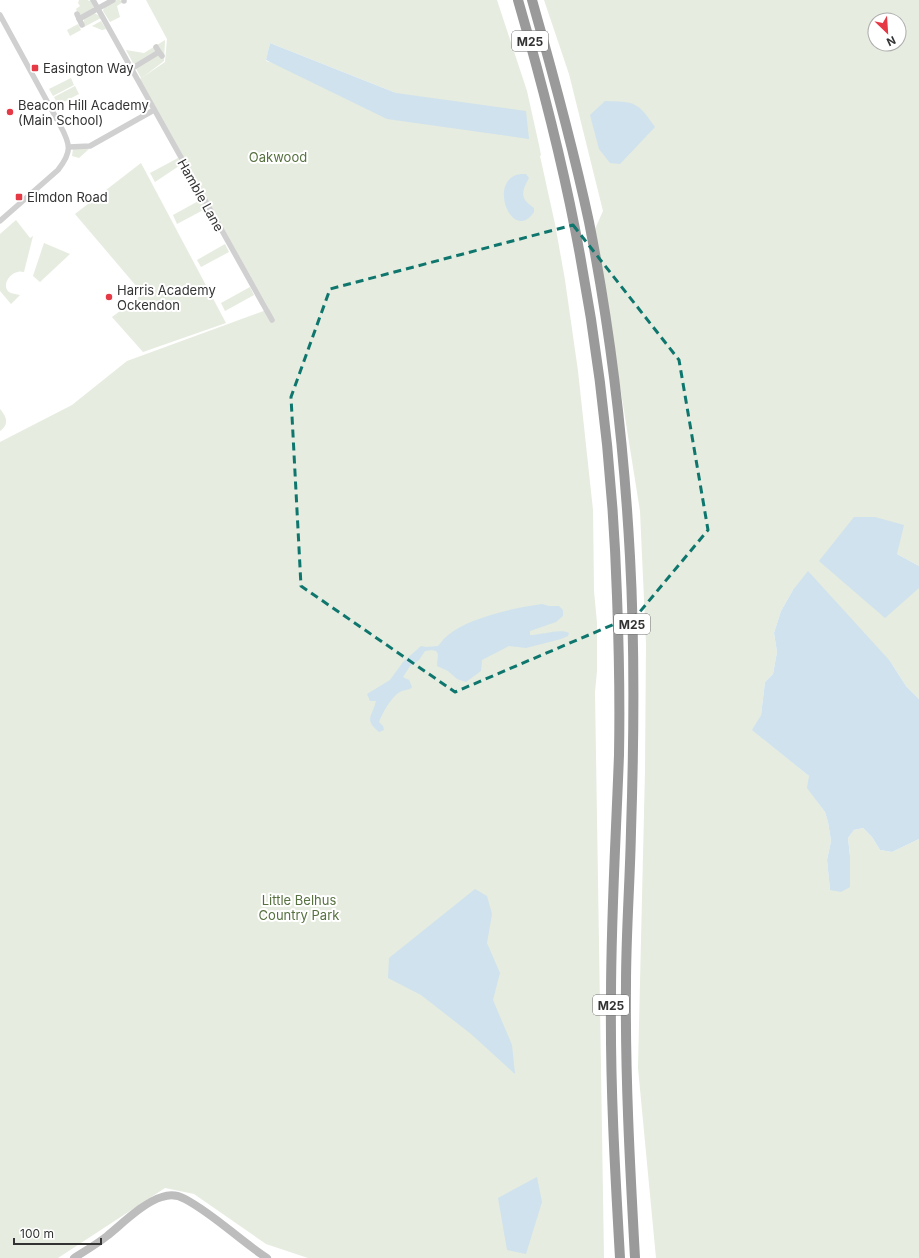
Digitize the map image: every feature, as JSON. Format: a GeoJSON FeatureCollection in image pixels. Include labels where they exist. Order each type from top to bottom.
{"type":"FeatureCollection","features":[{"type":"Feature","properties":{"kind":"highway","name":"M25"},"geometry":{"type":"LineString","coordinates":[[518,0],[542,83],[576,234],[594,340],[610,477],[616,563],[619,670],[619,751],[610,997],[613,1109],[620,1258]]}},
{"type":"Feature","properties":{"kind":"highway","name":"M25"},"geometry":{"type":"LineString","coordinates":[[532,0],[566,123],[593,244],[613,374],[625,482],[631,598],[634,715],[626,1024],[636,1258]]}},
{"type":"Feature","properties":{"kind":"street","name":"Hamble Lane"},"geometry":{"type":"LineString","coordinates":[[93,0],[272,320]]}},
{"type":"Feature","properties":{"kind":"street"},"geometry":{"type":"LineString","coordinates":[[82,25],[78,17],[113,0]]}},
{"type":"Feature","properties":{"kind":"street"},"geometry":{"type":"LineString","coordinates":[[0,15],[68,139],[69,147],[65,161],[58,170],[0,221]]}},
{"type":"Feature","properties":{"kind":"street"},"geometry":{"type":"LineString","coordinates":[[131,68],[159,52]]}},
{"type":"Feature","properties":{"kind":"street"},"geometry":{"type":"LineString","coordinates":[[69,147],[90,146],[154,110]]}},
{"type":"Feature","properties":{"kind":"street"},"geometry":{"type":"LineString","coordinates":[[74,1258],[105,1238],[144,1207],[161,1197],[173,1195],[185,1198],[267,1258]]}},
{"type":"Feature","properties":{"kind":"highlighted area"},"geometry":{"type":"Polygon","coordinates":[[[573,225],[679,360],[708,530],[638,614],[455,692],[301,586],[291,397],[330,289],[573,225]]]}},
{"type":"Feature","properties":{"kind":"green space"},"geometry":{"type":"Polygon","coordinates":[[[79,0],[91,0],[94,6],[93,9],[81,15],[78,14],[76,9],[80,6],[78,3],[79,0]]]}},
{"type":"Feature","properties":{"kind":"green space"},"geometry":{"type":"Polygon","coordinates":[[[117,0],[123,2],[117,6],[120,17],[110,22],[103,11],[104,7],[117,0]]]}},
{"type":"Feature","properties":{"kind":"green space","name":"Little Belhus Country Park"},"geometry":{"type":"Polygon","coordinates":[[[146,0],[497,0],[527,91],[555,224],[565,280],[578,371],[593,510],[594,591],[597,623],[597,671],[595,692],[604,1258],[308,1258],[266,1244],[194,1194],[165,1188],[58,1258],[0,1258],[0,442],[72,405],[127,361],[269,309],[140,79],[141,78],[126,50],[144,53],[165,40],[164,61],[143,77],[165,62],[167,39],[146,0]],[[270,43],[266,61],[396,93],[270,43]]]}},
{"type":"Feature","properties":{"kind":"green space"},"geometry":{"type":"Polygon","coordinates":[[[544,0],[919,0],[919,566],[897,554],[875,517],[854,517],[919,588],[919,699],[906,686],[890,661],[793,590],[781,611],[774,633],[777,652],[773,674],[765,682],[761,715],[753,730],[809,776],[817,801],[825,812],[828,822],[831,841],[827,860],[830,890],[850,856],[848,838],[854,830],[863,828],[872,837],[880,850],[892,852],[919,839],[919,1258],[656,1258],[638,1068],[645,771],[646,644],[640,511],[595,229],[603,211],[569,74],[544,0]]]}},
{"type":"Feature","properties":{"kind":"green space"},"geometry":{"type":"Polygon","coordinates":[[[94,13],[101,18],[84,27],[84,19],[94,13]]]}},
{"type":"Feature","properties":{"kind":"green space"},"geometry":{"type":"Polygon","coordinates":[[[101,21],[106,29],[102,30],[92,26],[101,21]]]}},
{"type":"Feature","properties":{"kind":"green space"},"geometry":{"type":"Polygon","coordinates":[[[78,24],[81,30],[70,36],[67,30],[78,24]]]}},
{"type":"Feature","properties":{"kind":"green space"},"geometry":{"type":"Polygon","coordinates":[[[71,78],[74,85],[53,96],[49,89],[71,78]]]}},
{"type":"Feature","properties":{"kind":"green space"},"geometry":{"type":"Polygon","coordinates":[[[75,86],[79,94],[58,105],[54,97],[75,86]]]}},
{"type":"Feature","properties":{"kind":"green space"},"geometry":{"type":"Polygon","coordinates":[[[73,149],[89,149],[79,158],[72,156],[73,149]]]}},
{"type":"Feature","properties":{"kind":"green space"},"geometry":{"type":"Polygon","coordinates":[[[178,158],[182,164],[155,182],[150,173],[178,158]]]}},
{"type":"Feature","properties":{"kind":"green space"},"geometry":{"type":"Polygon","coordinates":[[[141,163],[226,323],[143,352],[112,317],[143,294],[75,214],[141,163]]]}},
{"type":"Feature","properties":{"kind":"green space"},"geometry":{"type":"Polygon","coordinates":[[[202,199],[207,208],[177,224],[173,215],[202,199]]]}},
{"type":"Feature","properties":{"kind":"green space"},"geometry":{"type":"Polygon","coordinates":[[[16,220],[30,238],[33,236],[24,272],[15,273],[12,275],[6,284],[8,291],[20,295],[11,304],[0,291],[0,234],[16,220]]]}},
{"type":"Feature","properties":{"kind":"green space"},"geometry":{"type":"Polygon","coordinates":[[[44,243],[70,254],[40,282],[33,276],[44,243]]]}},
{"type":"Feature","properties":{"kind":"green space"},"geometry":{"type":"Polygon","coordinates":[[[225,244],[229,252],[201,267],[197,260],[225,244]]]}},
{"type":"Feature","properties":{"kind":"green space"},"geometry":{"type":"Polygon","coordinates":[[[250,287],[254,295],[225,311],[221,303],[250,287]]]}},
{"type":"Feature","properties":{"kind":"green space"},"geometry":{"type":"Polygon","coordinates":[[[0,409],[4,414],[6,423],[0,431],[0,409]]]}},
{"type":"Feature","properties":{"kind":"water"},"geometry":{"type":"Polygon","coordinates":[[[270,43],[396,93],[526,111],[529,139],[387,119],[266,60],[270,43]]]}},
{"type":"Feature","properties":{"kind":"water"},"geometry":{"type":"Polygon","coordinates":[[[605,101],[623,102],[634,105],[644,112],[655,127],[620,164],[610,163],[599,149],[590,115],[605,101]]]}},
{"type":"Feature","properties":{"kind":"water"},"geometry":{"type":"Polygon","coordinates":[[[521,174],[526,174],[529,178],[524,187],[523,195],[529,205],[534,208],[534,212],[526,220],[518,221],[511,216],[506,207],[504,196],[505,186],[511,178],[521,174]]]}},
{"type":"Feature","properties":{"kind":"water"},"geometry":{"type":"Polygon","coordinates":[[[854,517],[875,517],[904,525],[897,554],[919,566],[919,588],[885,618],[819,561],[854,517]]]}},
{"type":"Feature","properties":{"kind":"water"},"geometry":{"type":"Polygon","coordinates":[[[808,571],[890,661],[906,686],[919,699],[919,839],[892,852],[880,850],[872,837],[863,828],[854,830],[848,838],[850,856],[850,887],[841,892],[830,890],[827,860],[831,841],[828,822],[825,812],[807,788],[809,776],[752,730],[761,715],[765,682],[773,674],[777,652],[774,633],[781,611],[793,590],[808,571]]]}},
{"type":"Feature","properties":{"kind":"water"},"geometry":{"type":"Polygon","coordinates":[[[542,604],[559,606],[563,610],[563,616],[556,622],[530,631],[530,635],[561,631],[569,633],[568,636],[526,648],[509,646],[482,660],[481,671],[466,682],[457,679],[448,671],[437,666],[438,654],[436,651],[425,651],[419,660],[410,666],[403,677],[409,680],[412,687],[397,694],[390,701],[383,714],[379,722],[383,726],[384,730],[379,732],[371,724],[370,717],[376,701],[370,701],[367,694],[390,680],[403,662],[421,646],[438,646],[455,630],[478,619],[505,611],[542,604]]]}},
{"type":"Feature","properties":{"kind":"water"},"geometry":{"type":"Polygon","coordinates":[[[475,889],[487,896],[492,914],[487,943],[500,973],[493,1000],[512,1045],[515,1074],[471,1034],[421,995],[388,978],[389,958],[475,889]]]}},
{"type":"Feature","properties":{"kind":"water"},"geometry":{"type":"Polygon","coordinates":[[[537,1177],[542,1202],[526,1254],[507,1250],[498,1198],[537,1177]]]}},
{"type":"Feature","properties":{"kind":"place","name":"Easington Way"},"geometry":{"type":"Point","coordinates":[35,68]}},
{"type":"Feature","properties":{"kind":"place","name":"Beacon Hill Academy (Main School)"},"geometry":{"type":"Point","coordinates":[10,112]}},
{"type":"Feature","properties":{"kind":"place","name":"Elmdon Road"},"geometry":{"type":"Point","coordinates":[19,197]}},
{"type":"Feature","properties":{"kind":"place","name":"Harris Academy Ockendon"},"geometry":{"type":"Point","coordinates":[109,297]}},
{"type":"Feature","properties":{"kind":"park label","name":"Oakwood"},"geometry":{"type":"Point","coordinates":[278,157]}}]}
